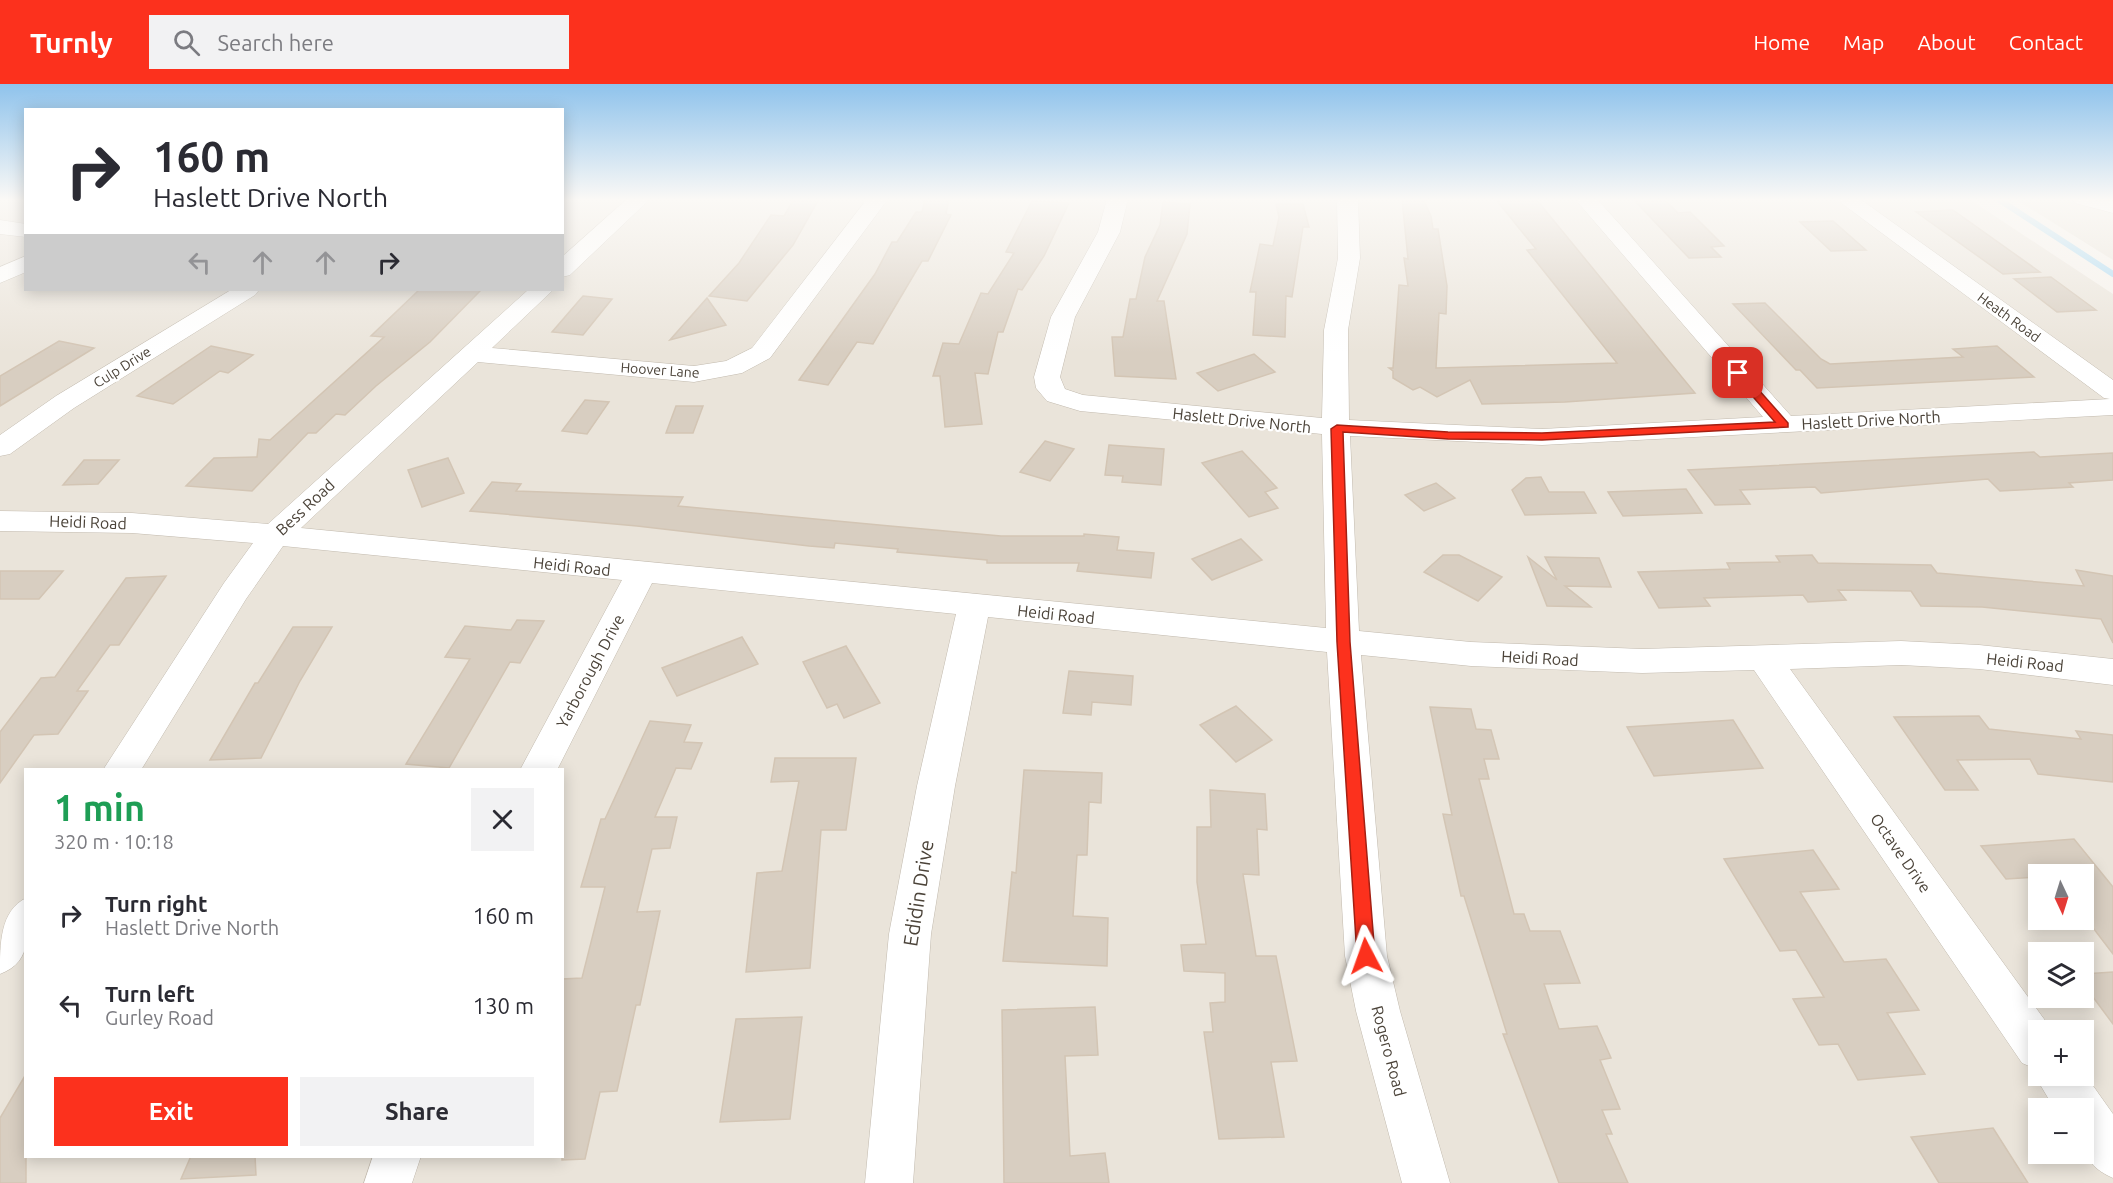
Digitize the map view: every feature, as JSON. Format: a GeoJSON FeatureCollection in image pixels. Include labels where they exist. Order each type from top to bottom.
{"type":"FeatureCollection","features":[{"type":"Feature","properties":{"kind":"street"},"geometry":{"type":"LineString","coordinates":[[564,268],[584,250]]}},
{"type":"Feature","properties":{"kind":"street","name":"Hoover Lane"},"geometry":{"type":"LineString","coordinates":[[470,354],[694,374],[733,368],[761,353],[839,250]]}},
{"type":"Feature","properties":{"kind":"street","name":"Haslett Drive North"},"geometry":{"type":"LineString","coordinates":[[1099,250],[1063,317],[1047,377],[1049,388],[1056,395],[1092,404],[1337,429],[1448,435],[1542,436],[2113,407]]}},
{"type":"Feature","properties":{"kind":"street","name":"Rogero Road"},"geometry":{"type":"LineString","coordinates":[[1349,250],[1336,330],[1337,429],[1344,642],[1366,956],[1378,1011],[1426,1183]]}},
{"type":"Feature","properties":{"kind":"street"},"geometry":{"type":"LineString","coordinates":[[1630,250],[1784,425]]}},
{"type":"Feature","properties":{"kind":"street","name":"Heath Road"},"geometry":{"type":"LineString","coordinates":[[1917,250],[2113,392]]}},
{"type":"Feature","properties":{"kind":"street"},"geometry":{"type":"LineString","coordinates":[[0,276],[24,264]]}},
{"type":"Feature","properties":{"kind":"street","name":"Culp Drive"},"geometry":{"type":"LineString","coordinates":[[0,448],[65,402],[245,291]]}},
{"type":"Feature","properties":{"kind":"street","name":"Bess Road"},"geometry":{"type":"LineString","coordinates":[[122,768],[235,591],[275,535],[540,291]]}},
{"type":"Feature","properties":{"kind":"street","name":"Heidi Road"},"geometry":{"type":"LineString","coordinates":[[0,521],[132,523],[275,535],[1344,642],[1557,659],[1642,661],[1900,653],[2001,659],[2113,672]]}},
{"type":"Feature","properties":{"kind":"street","name":"Yarborough Drive"},"geometry":{"type":"LineString","coordinates":[[539,768],[642,573]]}},
{"type":"Feature","properties":{"kind":"street","name":"Edidin Drive"},"geometry":{"type":"LineString","coordinates":[[889,1183],[910,934],[936,786],[974,606]]}},
{"type":"Feature","properties":{"kind":"street","name":"Octave Drive"},"geometry":{"type":"LineString","coordinates":[[1763,657],[2028,1034]]}},
{"type":"Feature","properties":{"kind":"street"},"geometry":{"type":"LineString","coordinates":[[0,955],[24,919]]}},
{"type":"Feature","properties":{"kind":"street"},"geometry":{"type":"LineString","coordinates":[[2094,1127],[2113,1154]]}},
{"type":"Feature","properties":{"kind":"street"},"geometry":{"type":"LineString","coordinates":[[388,1183],[396,1158]]}},
{"type":"Feature","properties":{"kind":"shaded area"},"geometry":{"type":"Polygon","coordinates":[[[0,250],[24,250],[24,291],[564,291],[564,250],[2047,250],[2113,294],[2113,1183],[0,1183],[0,250]]]}},
{"type":"Feature","properties":{"kind":"shaded area"},"geometry":{"type":"Polygon","coordinates":[[[2097,250],[2113,250],[2113,260],[2097,250]]]}},
{"type":"Feature","properties":{"kind":"building"},"geometry":{"type":"Polygon","coordinates":[[[747,250],[789,250],[747,301],[709,296],[747,250]]]}},
{"type":"Feature","properties":{"kind":"building"},"geometry":{"type":"Polygon","coordinates":[[[888,250],[933,250],[928,261],[922,261],[873,344],[857,342],[828,385],[799,380],[875,274],[888,250]]]}},
{"type":"Feature","properties":{"kind":"building"},"geometry":{"type":"Polygon","coordinates":[[[1047,250],[1022,290],[1018,289],[1003,332],[998,332],[988,374],[975,373],[982,424],[945,427],[940,376],[933,376],[943,343],[959,344],[981,293],[988,294],[1014,253],[1006,252],[1047,250]]]}},
{"type":"Feature","properties":{"kind":"building"},"geometry":{"type":"Polygon","coordinates":[[[1148,250],[1180,250],[1157,301],[1164,301],[1176,379],[1115,376],[1112,337],[1123,337],[1130,299],[1136,299],[1148,250]]]}},
{"type":"Feature","properties":{"kind":"building"},"geometry":{"type":"Polygon","coordinates":[[[1259,250],[1299,250],[1292,297],[1286,296],[1285,337],[1253,335],[1256,292],[1250,292],[1259,250]]]}},
{"type":"Feature","properties":{"kind":"building"},"geometry":{"type":"Polygon","coordinates":[[[1407,250],[1441,250],[1447,286],[1446,314],[1439,313],[1436,368],[1617,363],[1527,250],[1578,250],[1695,393],[1565,402],[1482,404],[1470,380],[1437,397],[1420,387],[1413,390],[1393,378],[1393,371],[1389,368],[1393,368],[1399,285],[1408,286],[1404,258],[1408,259],[1407,250]]]}},
{"type":"Feature","properties":{"kind":"building"},"geometry":{"type":"Polygon","coordinates":[[[1682,250],[1714,250],[1721,257],[1689,258],[1682,250]]]}},
{"type":"Feature","properties":{"kind":"building"},"geometry":{"type":"Polygon","coordinates":[[[1970,250],[2010,250],[2040,272],[2003,274],[1970,250]]]}},
{"type":"Feature","properties":{"kind":"building"},"geometry":{"type":"Polygon","coordinates":[[[2051,277],[2096,310],[2057,312],[2014,279],[2051,277]]]}},
{"type":"Feature","properties":{"kind":"building"},"geometry":{"type":"Polygon","coordinates":[[[418,291],[480,291],[430,342],[376,386],[345,415],[336,414],[316,433],[308,433],[252,491],[186,486],[214,458],[257,457],[259,439],[270,440],[384,337],[371,336],[418,291]]]}},
{"type":"Feature","properties":{"kind":"building"},"geometry":{"type":"Polygon","coordinates":[[[583,296],[612,299],[583,335],[552,332],[583,296]]]}},
{"type":"Feature","properties":{"kind":"building"},"geometry":{"type":"Polygon","coordinates":[[[707,298],[726,325],[670,340],[707,298]]]}},
{"type":"Feature","properties":{"kind":"building"},"geometry":{"type":"Polygon","coordinates":[[[1765,303],[1821,359],[1830,364],[1963,357],[1953,349],[1997,346],[2034,377],[1817,388],[1800,370],[1796,370],[1733,304],[1765,303]]]}},
{"type":"Feature","properties":{"kind":"building"},"geometry":{"type":"Polygon","coordinates":[[[59,341],[94,348],[0,406],[0,376],[59,341]]]}},
{"type":"Feature","properties":{"kind":"building"},"geometry":{"type":"Polygon","coordinates":[[[211,346],[253,355],[228,373],[220,371],[173,404],[137,396],[211,346]]]}},
{"type":"Feature","properties":{"kind":"building"},"geometry":{"type":"Polygon","coordinates":[[[1254,354],[1275,372],[1218,391],[1197,373],[1254,354]]]}},
{"type":"Feature","properties":{"kind":"building"},"geometry":{"type":"Polygon","coordinates":[[[585,400],[609,402],[587,434],[562,431],[585,400]]]}},
{"type":"Feature","properties":{"kind":"building"},"geometry":{"type":"Polygon","coordinates":[[[676,406],[703,406],[693,433],[666,433],[676,406]]]}},
{"type":"Feature","properties":{"kind":"building"},"geometry":{"type":"Polygon","coordinates":[[[1045,441],[1074,449],[1050,481],[1020,472],[1045,441]]]}},
{"type":"Feature","properties":{"kind":"building"},"geometry":{"type":"Polygon","coordinates":[[[1109,445],[1164,449],[1161,485],[1122,482],[1123,476],[1105,475],[1109,445]]]}},
{"type":"Feature","properties":{"kind":"building"},"geometry":{"type":"Polygon","coordinates":[[[1242,451],[1277,488],[1265,492],[1278,508],[1249,517],[1202,463],[1242,451]]]}},
{"type":"Feature","properties":{"kind":"building"},"geometry":{"type":"Polygon","coordinates":[[[2034,452],[2040,457],[2113,453],[2113,480],[2069,483],[2073,487],[2000,491],[1988,479],[1821,493],[1815,487],[1740,490],[1750,504],[1715,505],[1688,470],[2034,452]]]}},
{"type":"Feature","properties":{"kind":"building"},"geometry":{"type":"Polygon","coordinates":[[[448,458],[464,493],[422,507],[408,470],[448,458]]]}},
{"type":"Feature","properties":{"kind":"building"},"geometry":{"type":"Polygon","coordinates":[[[84,460],[119,460],[98,484],[63,485],[84,460]]]}},
{"type":"Feature","properties":{"kind":"building"},"geometry":{"type":"Polygon","coordinates":[[[1541,477],[1549,492],[1584,492],[1596,513],[1525,515],[1512,490],[1526,478],[1541,477]]]}},
{"type":"Feature","properties":{"kind":"building"},"geometry":{"type":"Polygon","coordinates":[[[492,482],[521,484],[516,491],[683,497],[678,506],[1001,536],[1084,536],[1084,534],[1119,537],[1117,550],[1154,553],[1151,578],[1077,571],[1079,563],[987,563],[987,560],[897,552],[898,549],[835,543],[834,548],[809,546],[637,526],[470,511],[492,482]]]}},
{"type":"Feature","properties":{"kind":"building"},"geometry":{"type":"Polygon","coordinates":[[[1436,483],[1455,498],[1424,511],[1405,495],[1436,483]]]}},
{"type":"Feature","properties":{"kind":"building"},"geometry":{"type":"Polygon","coordinates":[[[1686,489],[1702,513],[1623,516],[1608,492],[1686,489]]]}},
{"type":"Feature","properties":{"kind":"building"},"geometry":{"type":"Polygon","coordinates":[[[1241,539],[1262,560],[1212,580],[1192,559],[1241,539]]]}},
{"type":"Feature","properties":{"kind":"building"},"geometry":{"type":"Polygon","coordinates":[[[1443,555],[1459,555],[1502,577],[1478,601],[1424,572],[1443,555]]]}},
{"type":"Feature","properties":{"kind":"building"},"geometry":{"type":"Polygon","coordinates":[[[1812,555],[1818,563],[1931,565],[1937,573],[2084,586],[2076,570],[2113,576],[2113,643],[2101,619],[1982,607],[1921,606],[1911,591],[1838,590],[1846,600],[1808,602],[1803,595],[1704,598],[1710,606],[1659,608],[1638,572],[1730,569],[1727,563],[1780,562],[1776,556],[1812,555]]]}},
{"type":"Feature","properties":{"kind":"building"},"geometry":{"type":"Polygon","coordinates":[[[1528,557],[1557,580],[1545,557],[1599,558],[1611,587],[1565,586],[1591,607],[1547,606],[1528,557]]]}},
{"type":"Feature","properties":{"kind":"building"},"geometry":{"type":"Polygon","coordinates":[[[0,571],[63,571],[39,599],[0,599],[0,571]]]}},
{"type":"Feature","properties":{"kind":"building"},"geometry":{"type":"Polygon","coordinates":[[[166,576],[119,645],[110,645],[77,691],[88,691],[58,734],[34,735],[0,783],[0,732],[41,678],[55,677],[126,578],[166,576]]]}},
{"type":"Feature","properties":{"kind":"building"},"geometry":{"type":"Polygon","coordinates":[[[517,620],[544,621],[520,663],[510,662],[449,768],[406,764],[470,659],[445,657],[465,626],[511,630],[517,620]]]}},
{"type":"Feature","properties":{"kind":"building"},"geometry":{"type":"Polygon","coordinates":[[[293,627],[332,627],[300,681],[261,758],[210,760],[255,683],[258,683],[293,627]]]}},
{"type":"Feature","properties":{"kind":"building"},"geometry":{"type":"Polygon","coordinates":[[[742,637],[758,664],[677,696],[662,668],[742,637]]]}},
{"type":"Feature","properties":{"kind":"building"},"geometry":{"type":"Polygon","coordinates":[[[846,646],[880,703],[844,718],[837,704],[827,708],[803,662],[846,646]]]}},
{"type":"Feature","properties":{"kind":"building"},"geometry":{"type":"Polygon","coordinates":[[[1069,671],[1133,676],[1131,705],[1092,702],[1091,715],[1063,713],[1069,671]]]}},
{"type":"Feature","properties":{"kind":"building"},"geometry":{"type":"Polygon","coordinates":[[[1236,706],[1272,740],[1236,762],[1200,725],[1236,706]]]}},
{"type":"Feature","properties":{"kind":"building"},"geometry":{"type":"Polygon","coordinates":[[[1430,707],[1471,709],[1476,729],[1491,730],[1499,759],[1484,759],[1489,779],[1479,779],[1514,914],[1524,914],[1530,931],[1560,931],[1580,983],[1544,984],[1559,1029],[1597,1026],[1611,1058],[1600,1060],[1620,1109],[1602,1110],[1612,1134],[1606,1134],[1628,1183],[1559,1183],[1503,1034],[1507,1034],[1464,896],[1461,896],[1443,814],[1452,815],[1430,707]]]}},
{"type":"Feature","properties":{"kind":"building"},"geometry":{"type":"Polygon","coordinates":[[[1979,716],[1989,729],[2081,739],[2076,731],[2113,735],[2113,782],[2038,774],[2030,759],[1957,760],[1978,790],[1945,790],[1894,717],[1979,716]]]}},
{"type":"Feature","properties":{"kind":"building"},"geometry":{"type":"Polygon","coordinates":[[[1733,720],[1763,768],[1654,776],[1627,727],[1733,720]]]}},
{"type":"Feature","properties":{"kind":"building"},"geometry":{"type":"Polygon","coordinates":[[[650,721],[691,725],[684,742],[702,743],[691,769],[676,768],[655,817],[677,817],[670,848],[652,849],[637,912],[660,911],[640,1005],[636,1005],[617,1091],[600,1092],[585,1159],[562,1160],[564,1158],[564,979],[582,978],[605,887],[581,887],[601,819],[605,819],[650,721]]]}},
{"type":"Feature","properties":{"kind":"building"},"geometry":{"type":"Polygon","coordinates":[[[775,758],[856,758],[846,830],[821,830],[810,968],[746,972],[757,873],[782,871],[799,781],[771,782],[775,758]]]}},
{"type":"Feature","properties":{"kind":"building"},"geometry":{"type":"Polygon","coordinates":[[[1024,770],[1102,773],[1101,803],[1089,802],[1087,855],[1077,855],[1073,916],[1108,918],[1107,966],[1003,961],[1012,872],[1016,873],[1024,770]]]}},
{"type":"Feature","properties":{"kind":"building"},"geometry":{"type":"Polygon","coordinates":[[[1210,790],[1265,794],[1267,830],[1257,829],[1259,875],[1243,874],[1256,956],[1276,956],[1297,1061],[1271,1062],[1284,1137],[1219,1139],[1204,1032],[1213,1032],[1210,1003],[1225,1002],[1225,973],[1184,971],[1181,945],[1206,944],[1197,882],[1197,827],[1211,827],[1210,790]]]}},
{"type":"Feature","properties":{"kind":"building"},"geometry":{"type":"Polygon","coordinates":[[[2074,839],[2113,887],[2113,954],[2094,929],[2094,864],[2028,864],[2028,878],[2006,879],[1981,846],[2074,839]]]}},
{"type":"Feature","properties":{"kind":"building"},"geometry":{"type":"Polygon","coordinates":[[[1813,850],[1839,889],[1800,892],[1844,962],[1886,959],[1919,1010],[1887,1013],[1925,1074],[1858,1080],[1838,1044],[1819,1045],[1793,999],[1824,997],[1796,950],[1780,951],[1724,859],[1813,850]]]}},
{"type":"Feature","properties":{"kind":"building"},"geometry":{"type":"Polygon","coordinates":[[[2113,972],[2113,1024],[2094,998],[2094,973],[2113,972]]]}},
{"type":"Feature","properties":{"kind":"building"},"geometry":{"type":"Polygon","coordinates":[[[1095,1007],[1098,1055],[1065,1056],[1070,1156],[1105,1153],[1109,1183],[1004,1183],[1002,1010],[1095,1007]]]}},
{"type":"Feature","properties":{"kind":"building"},"geometry":{"type":"Polygon","coordinates":[[[802,1017],[790,1119],[720,1122],[736,1019],[802,1017]]]}},
{"type":"Feature","properties":{"kind":"building"},"geometry":{"type":"Polygon","coordinates":[[[24,1077],[26,1183],[0,1183],[0,1118],[24,1077]]]}},
{"type":"Feature","properties":{"kind":"building"},"geometry":{"type":"Polygon","coordinates":[[[1993,1128],[2028,1183],[1939,1183],[1911,1137],[1993,1128]]]}},
{"type":"Feature","properties":{"kind":"building"},"geometry":{"type":"Polygon","coordinates":[[[190,1158],[255,1158],[256,1175],[181,1179],[190,1158]]]}},
{"type":"Feature","properties":{"kind":"waterway"},"geometry":{"type":"LineString","coordinates":[[2077,250],[2113,274]]}},
{"type":"Feature","properties":{"kind":"route"},"geometry":{"type":"LineString","coordinates":[[1366,956],[1344,642],[1337,429],[1448,435],[1542,436],[1784,425],[1738,373]]}}]}
